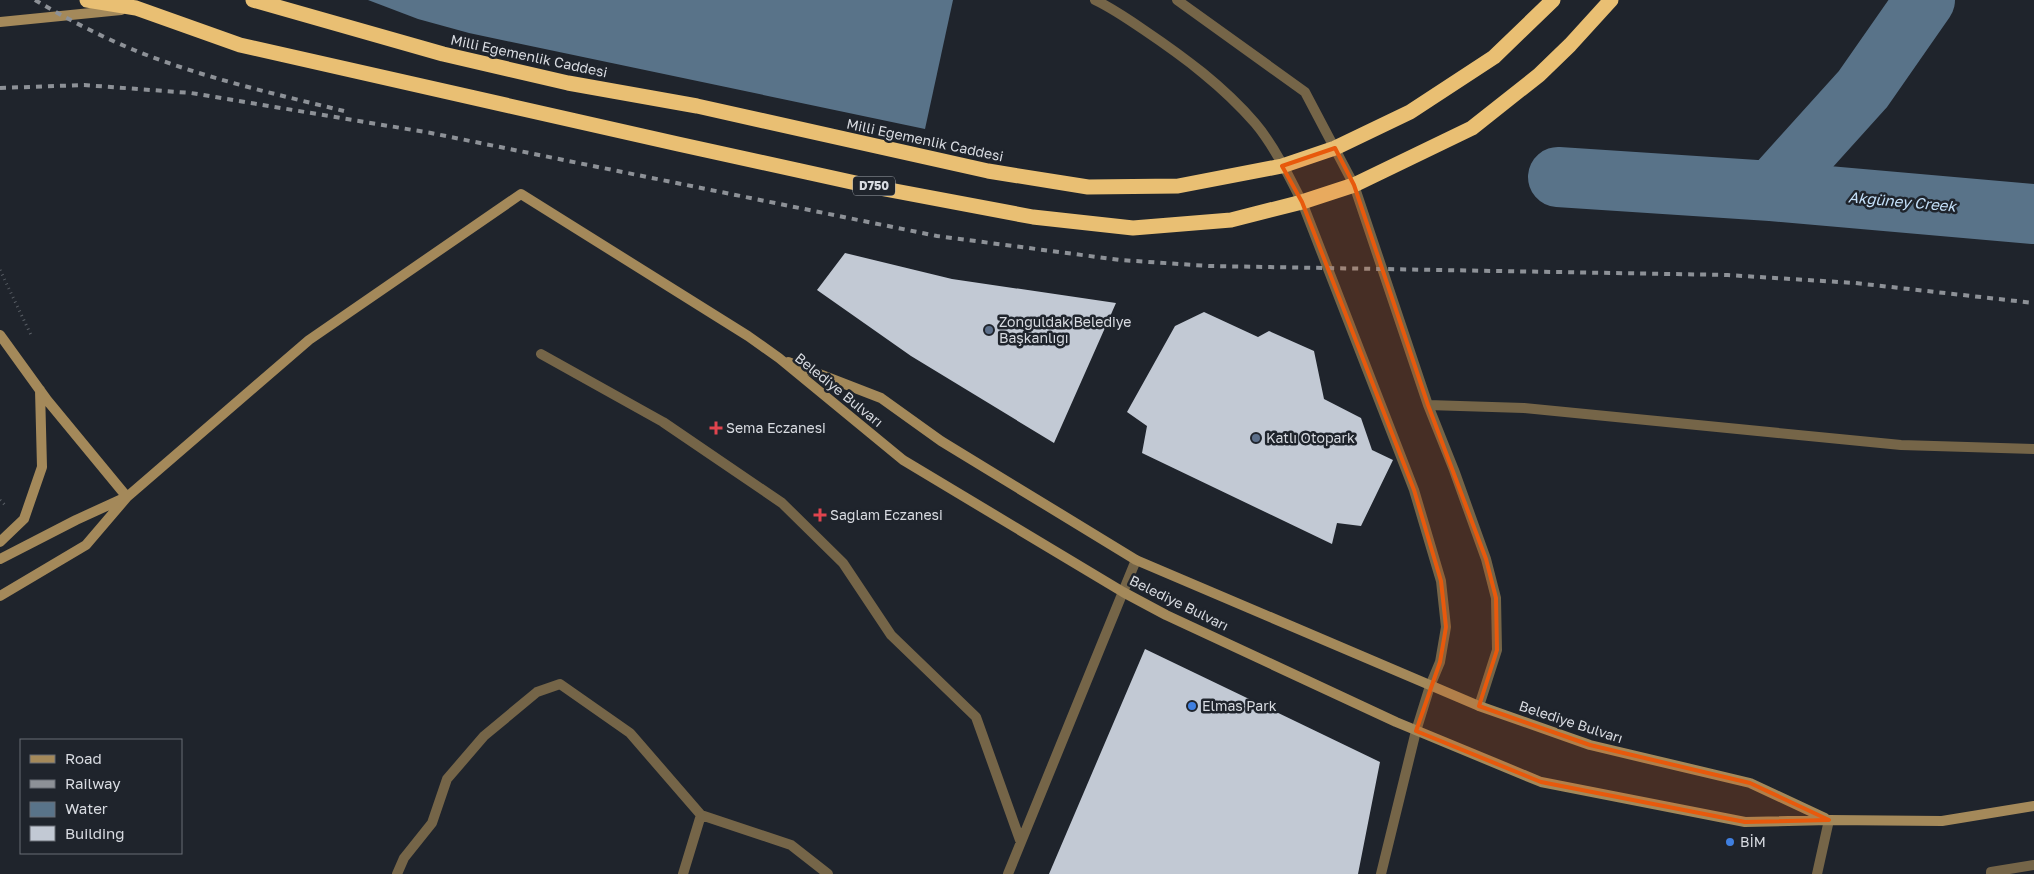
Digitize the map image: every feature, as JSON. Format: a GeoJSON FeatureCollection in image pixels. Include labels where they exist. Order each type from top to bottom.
{"type":"FeatureCollection","features":[{"type":"Feature","properties":{"kind":"highway","name":"D750"},"geometry":{"type":"LineString","coordinates":[[87,0],[136,8],[240,45],[678,144],[874,186],[1033,217],[1133,228],[1231,220],[1302,202],[1354,185],[1472,128],[1540,75],[1611,0]]}},
{"type":"Feature","properties":{"kind":"highway","name":"Milli Egemenlik Caddesi"},"geometry":{"type":"LineString","coordinates":[[253,0],[443,54],[568,83],[697,106],[979,169],[1088,187],[1178,186],[1282,166],[1335,148],[1410,112],[1494,57],[1553,0]]}},
{"type":"Feature","properties":{"kind":"street"},"geometry":{"type":"LineString","coordinates":[[1095,0],[1158,39],[1212,79],[1256,124],[1302,202],[1414,490],[1441,581],[1446,627],[1440,662],[1430,686],[1416,731],[1381,874]]}},
{"type":"Feature","properties":{"kind":"street"},"geometry":{"type":"LineString","coordinates":[[1177,0],[1305,92],[1354,185],[1428,405],[1479,537],[1496,598],[1497,650],[1478,706]]}},
{"type":"Feature","properties":{"kind":"street"},"geometry":{"type":"LineString","coordinates":[[0,22],[136,8]]}},
{"type":"Feature","properties":{"kind":"street"},"geometry":{"type":"LineString","coordinates":[[0,596],[86,545],[127,497],[310,340],[521,194],[748,336],[779,358]]}},
{"type":"Feature","properties":{"kind":"street"},"geometry":{"type":"LineString","coordinates":[[0,335],[40,390],[127,497]]}},
{"type":"Feature","properties":{"kind":"street"},"geometry":{"type":"LineString","coordinates":[[542,354],[663,422],[774,498],[843,564],[891,635],[976,716],[1020,840]]}},
{"type":"Feature","properties":{"kind":"street","name":"Belediye Bulvarı"},"geometry":{"type":"LineString","coordinates":[[779,358],[881,398],[941,441],[1136,560],[1478,706],[1590,745],[1750,783],[1829,820]]}},
{"type":"Feature","properties":{"kind":"street","name":"Belediye Bulvarı"},"geometry":{"type":"LineString","coordinates":[[779,358],[903,460],[1124,592],[1166,615],[1416,731],[1541,782],[1745,822],[1829,820],[1942,821],[2034,806]]}},
{"type":"Feature","properties":{"kind":"street"},"geometry":{"type":"LineString","coordinates":[[0,542],[24,519],[42,467],[40,390]]}},
{"type":"Feature","properties":{"kind":"street"},"geometry":{"type":"LineString","coordinates":[[1428,405],[1524,408],[1901,445],[2034,449]]}},
{"type":"Feature","properties":{"kind":"street"},"geometry":{"type":"LineString","coordinates":[[0,559],[76,520],[127,497]]}},
{"type":"Feature","properties":{"kind":"street"},"geometry":{"type":"LineString","coordinates":[[1008,874],[1020,840],[1136,560]]}},
{"type":"Feature","properties":{"kind":"street"},"geometry":{"type":"LineString","coordinates":[[397,874],[404,858],[432,823],[447,779],[484,736],[537,692],[560,684],[630,733],[701,815],[790,844],[828,874]]}},
{"type":"Feature","properties":{"kind":"street"},"geometry":{"type":"LineString","coordinates":[[683,874],[701,815]]}},
{"type":"Feature","properties":{"kind":"street"},"geometry":{"type":"LineString","coordinates":[[1818,874],[1829,820]]}},
{"type":"Feature","properties":{"kind":"street"},"geometry":{"type":"LineString","coordinates":[[1991,874],[1991,872],[2034,865]]}},
{"type":"Feature","properties":{"kind":"highlighted area"},"geometry":{"type":"Polygon","coordinates":[[[1335,148],[1354,185],[1428,405],[1486,559],[1496,598],[1497,650],[1479,706],[1590,745],[1750,783],[1829,820],[1745,822],[1541,782],[1416,731],[1440,662],[1446,627],[1441,581],[1414,490],[1302,202],[1282,166],[1335,148]]]}},
{"type":"Feature","properties":{"kind":"water"},"geometry":{"type":"Polygon","coordinates":[[[368,0],[953,0],[925,129],[469,33],[418,19],[368,0]]]}},
{"type":"Feature","properties":{"kind":"building","name":"Zonguldak Belediye Başkanlığı"},"geometry":{"type":"Polygon","coordinates":[[[845,253],[952,279],[1116,303],[1054,443],[911,356],[817,290],[845,253]]]}},
{"type":"Feature","properties":{"kind":"building","name":"Katlı Otopark"},"geometry":{"type":"Polygon","coordinates":[[[1204,312],[1258,337],[1269,331],[1314,351],[1324,399],[1361,418],[1372,450],[1393,460],[1361,526],[1337,523],[1332,544],[1142,453],[1147,426],[1127,412],[1175,326],[1204,312]]]}},
{"type":"Feature","properties":{"kind":"building","name":"Elmas Park"},"geometry":{"type":"Polygon","coordinates":[[[1145,649],[1380,762],[1358,874],[1049,874],[1145,649]]]}},
{"type":"Feature","properties":{"kind":"waterway"},"geometry":{"type":"LineString","coordinates":[[1771,191],[1863,89],[1925,0]]}},
{"type":"Feature","properties":{"kind":"waterway","name":"Akgüney Creek"},"geometry":{"type":"LineString","coordinates":[[1558,177],[1771,191],[2034,214]]}},
{"type":"Feature","properties":{"kind":"railway"},"geometry":{"type":"LineString","coordinates":[[35,0],[96,33],[159,60],[238,84],[344,111]]}},
{"type":"Feature","properties":{"kind":"railway"},"geometry":{"type":"LineString","coordinates":[[0,88],[84,85],[191,93],[431,133],[937,236],[1120,260],[1209,266],[1728,275],[1855,283],[2034,303]]}},
{"type":"Feature","properties":{"kind":"place","name":"Zonguldak Belediye Başkanlığı"},"geometry":{"type":"Point","coordinates":[989,330]}},
{"type":"Feature","properties":{"kind":"place","name":"Sema Eczanesi"},"geometry":{"type":"Point","coordinates":[716,428]}},
{"type":"Feature","properties":{"kind":"place","name":"Katlı Otopark"},"geometry":{"type":"Point","coordinates":[1256,438]}},
{"type":"Feature","properties":{"kind":"place","name":"Sağlam Eczanesi"},"geometry":{"type":"Point","coordinates":[820,515]}},
{"type":"Feature","properties":{"kind":"place","name":"Elmas Park"},"geometry":{"type":"Point","coordinates":[1192,706]}},
{"type":"Feature","properties":{"kind":"place","name":"BİM"},"geometry":{"type":"Point","coordinates":[1730,842]}}]}
